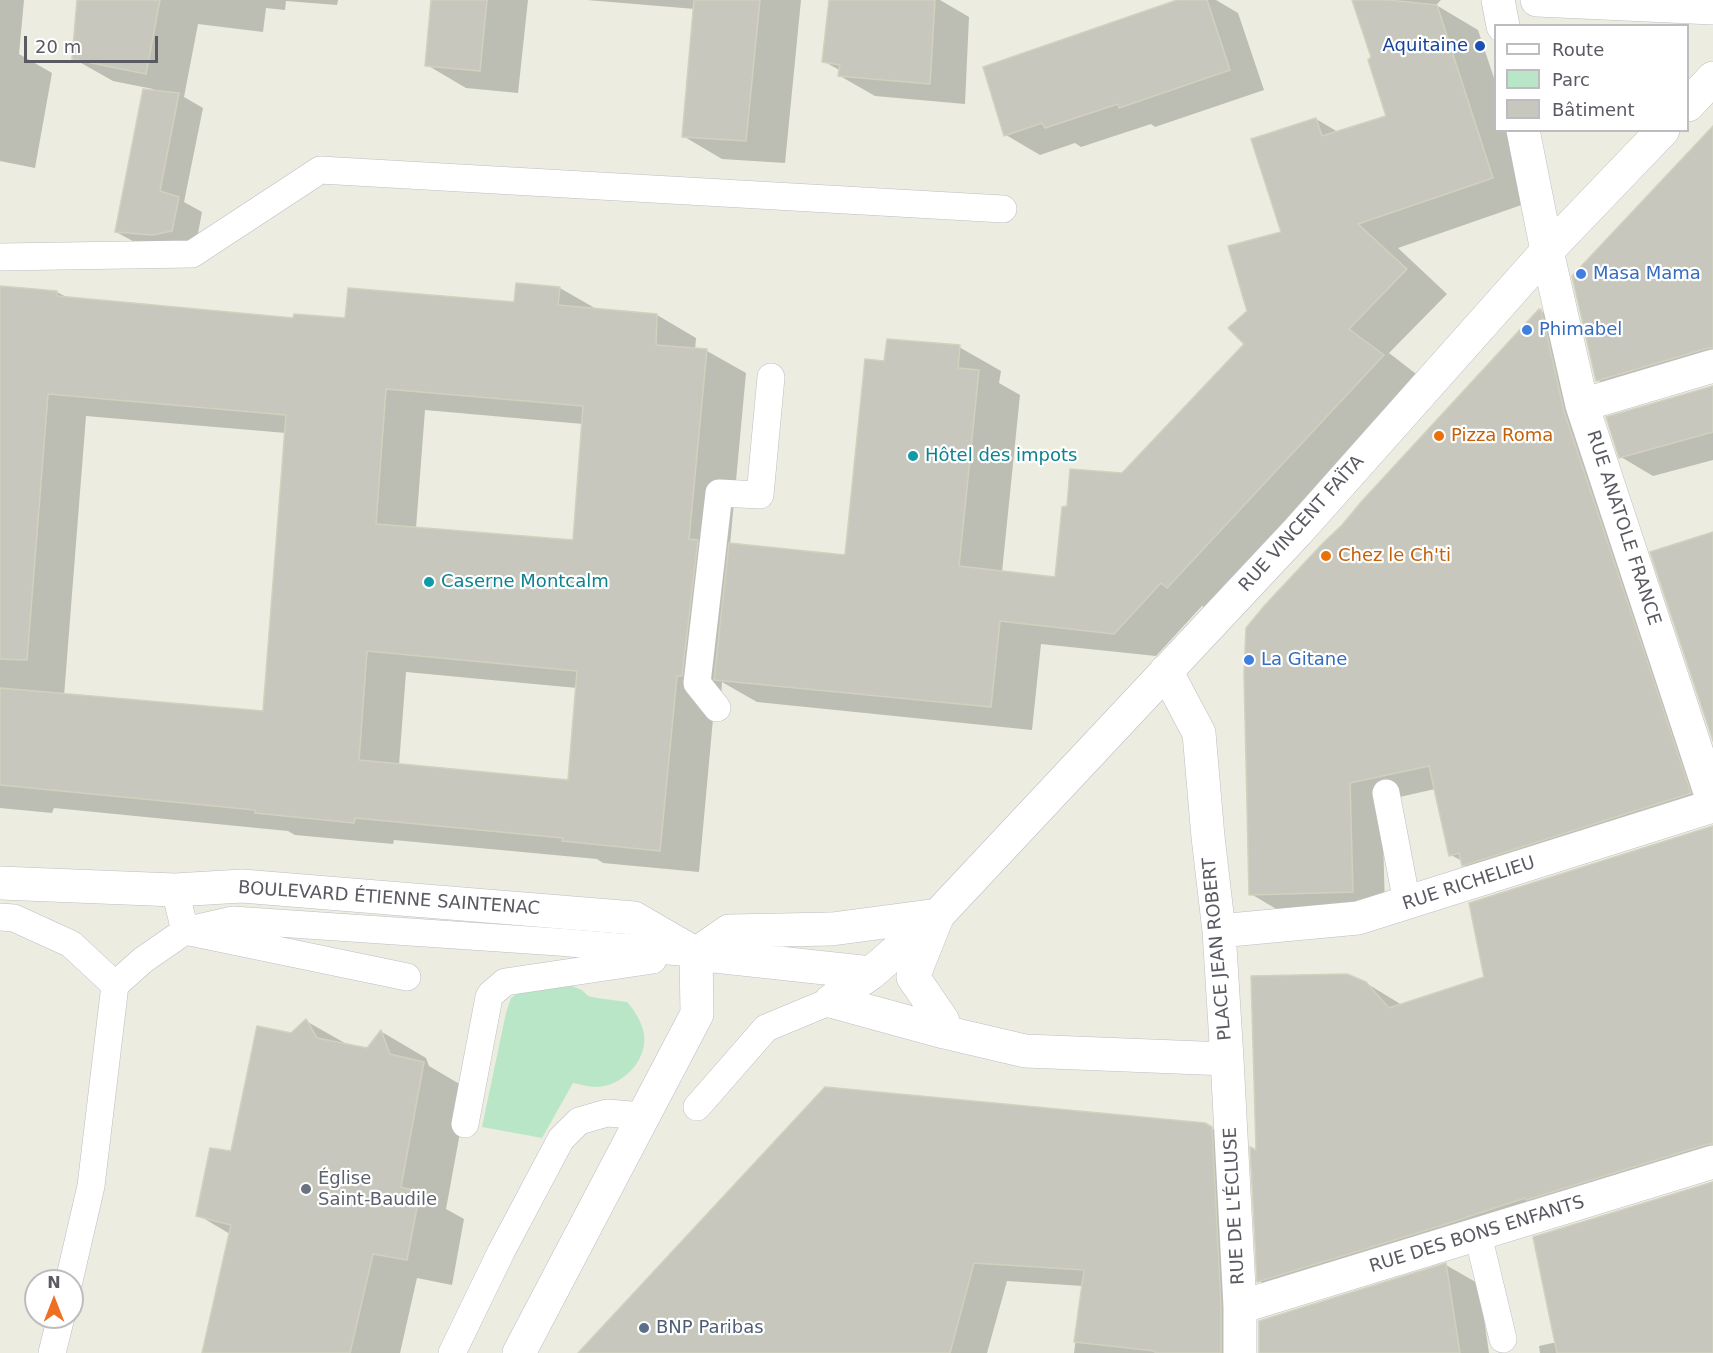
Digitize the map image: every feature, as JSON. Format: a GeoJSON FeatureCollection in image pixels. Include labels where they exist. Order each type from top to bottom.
{"type":"FeatureCollection","features":[{"type":"Feature","properties":{"kind":"street"},"geometry":{"type":"LineString","coordinates":[[1498,0],[1503,24]]}},
{"type":"Feature","properties":{"kind":"street"},"geometry":{"type":"LineString","coordinates":[[1537,0],[1713,8]]}},
{"type":"Feature","properties":{"kind":"street"},"geometry":{"type":"LineString","coordinates":[[1689,104],[1713,78]]}},
{"type":"Feature","properties":{"kind":"street","name":"RUE ANATOLE FRANCE"},"geometry":{"type":"LineString","coordinates":[[1523,132],[1547,251],[1582,405],[1713,801]]}},
{"type":"Feature","properties":{"kind":"street","name":"RUE VINCENT FAÏTA"},"geometry":{"type":"LineString","coordinates":[[938,915],[1298,531],[1547,251],[1661,132]]}},
{"type":"Feature","properties":{"kind":"street"},"geometry":{"type":"LineString","coordinates":[[1582,405],[1713,366]]}},
{"type":"Feature","properties":{"kind":"street","name":"PLACE JEAN ROBERT"},"geometry":{"type":"LineString","coordinates":[[831,1001],[944,1032],[1025,1051],[1227,1059],[1219,932],[1199,733],[1166,671]]}},
{"type":"Feature","properties":{"kind":"street","name":"RUE RICHELIEU"},"geometry":{"type":"LineString","coordinates":[[1219,932],[1358,918],[1713,806]]}},
{"type":"Feature","properties":{"kind":"street","name":"BOULEVARD ÉTIENNE SAINTENAC"},"geometry":{"type":"LineString","coordinates":[[0,884],[175,890],[242,886],[634,918],[696,954]]}},
{"type":"Feature","properties":{"kind":"street"},"geometry":{"type":"LineString","coordinates":[[696,954],[729,932],[831,928],[938,915]]}},
{"type":"Feature","properties":{"kind":"street"},"geometry":{"type":"LineString","coordinates":[[831,1001],[871,973],[938,915]]}},
{"type":"Feature","properties":{"kind":"street"},"geometry":{"type":"LineString","coordinates":[[913,977],[938,915]]}},
{"type":"Feature","properties":{"kind":"street"},"geometry":{"type":"LineString","coordinates":[[696,954],[913,977]]}},
{"type":"Feature","properties":{"kind":"street"},"geometry":{"type":"LineString","coordinates":[[519,1353],[697,1014],[696,954]]}},
{"type":"Feature","properties":{"kind":"street"},"geometry":{"type":"LineString","coordinates":[[913,977],[943,1021],[944,1032]]}},
{"type":"Feature","properties":{"kind":"street","name":"RUE DE L'ÉCLUSE"},"geometry":{"type":"LineString","coordinates":[[1227,1059],[1240,1307],[1240,1353]]}},
{"type":"Feature","properties":{"kind":"street","name":"RUE DES BONS ENFANTS"},"geometry":{"type":"LineString","coordinates":[[1240,1307],[1713,1162]]}},
{"type":"Feature","properties":{"kind":"lane"},"geometry":{"type":"LineString","coordinates":[[0,257],[192,254],[320,170],[1003,209]]}},
{"type":"Feature","properties":{"kind":"lane"},"geometry":{"type":"LineString","coordinates":[[717,708],[697,683],[719,493],[760,495],[771,377]]}},
{"type":"Feature","properties":{"kind":"lane"},"geometry":{"type":"LineString","coordinates":[[1386,793],[1407,903]]}},
{"type":"Feature","properties":{"kind":"lane"},"geometry":{"type":"LineString","coordinates":[[175,890],[185,932]]}},
{"type":"Feature","properties":{"kind":"lane"},"geometry":{"type":"LineString","coordinates":[[0,917],[14,918],[71,944],[115,985]]}},
{"type":"Feature","properties":{"kind":"lane"},"geometry":{"type":"LineString","coordinates":[[72,1269],[91,1186],[115,985],[143,960],[185,932],[233,920],[558,942],[696,954]]}},
{"type":"Feature","properties":{"kind":"lane"},"geometry":{"type":"LineString","coordinates":[[185,932],[407,976]]}},
{"type":"Feature","properties":{"kind":"lane"},"geometry":{"type":"LineString","coordinates":[[465,1124],[489,997],[505,982],[696,954]]}},
{"type":"Feature","properties":{"kind":"lane"},"geometry":{"type":"LineString","coordinates":[[697,1107],[766,1028],[831,1001]]}},
{"type":"Feature","properties":{"kind":"lane"},"geometry":{"type":"LineString","coordinates":[[452,1353],[501,1251],[561,1139],[579,1121],[607,1113],[643,1116]]}},
{"type":"Feature","properties":{"kind":"lane"},"geometry":{"type":"LineString","coordinates":[[1478,1234],[1503,1339]]}},
{"type":"Feature","properties":{"kind":"lane"},"geometry":{"type":"LineString","coordinates":[[52,1353],[58,1329]]}},
{"type":"Feature","properties":{"kind":"green space"},"geometry":{"type":"Polygon","coordinates":[[[559,985],[572,986],[582,990],[588,996],[627,1002],[642,1025],[644,1044],[642,1054],[631,1071],[615,1083],[593,1087],[573,1083],[542,1138],[482,1127],[511,998],[521,991],[559,985]]]}},
{"type":"Feature","properties":{"kind":"building"},"geometry":{"type":"Polygon","coordinates":[[[77,0],[160,0],[146,74],[72,59],[77,0]]]}},
{"type":"Feature","properties":{"kind":"building"},"geometry":{"type":"Polygon","coordinates":[[[431,0],[487,0],[480,71],[425,66],[431,0]]]}},
{"type":"Feature","properties":{"kind":"building"},"geometry":{"type":"Polygon","coordinates":[[[694,0],[760,0],[746,141],[682,137],[694,0]]]}},
{"type":"Feature","properties":{"kind":"building"},"geometry":{"type":"Polygon","coordinates":[[[829,0],[935,0],[930,84],[838,76],[840,65],[822,62],[829,0]]]}},
{"type":"Feature","properties":{"kind":"building"},"geometry":{"type":"Polygon","coordinates":[[[1177,0],[1207,0],[1230,70],[1119,108],[1118,104],[1045,128],[1042,123],[1004,136],[983,67],[1177,0]]]}},
{"type":"Feature","properties":{"kind":"building"},"geometry":{"type":"Polygon","coordinates":[[[1352,0],[1388,0],[1437,5],[1493,178],[1358,224],[1407,269],[1349,329],[1384,355],[1167,588],[1161,583],[1114,634],[1000,621],[991,707],[714,680],[729,543],[845,555],[865,359],[884,361],[887,339],[960,345],[958,368],[979,370],[959,566],[1055,577],[1062,507],[1067,506],[1070,469],[1122,473],[1244,344],[1228,328],[1247,311],[1228,246],[1281,232],[1251,139],[1316,118],[1322,136],[1386,116],[1368,60],[1371,57],[1352,0]]]}},
{"type":"Feature","properties":{"kind":"building"},"geometry":{"type":"Polygon","coordinates":[[[143,89],[179,93],[160,191],[179,197],[172,231],[152,235],[115,232],[143,89]]]}},
{"type":"Feature","properties":{"kind":"building"},"geometry":{"type":"Polygon","coordinates":[[[1713,126],[1713,348],[1596,381],[1572,276],[1713,126]]]}},
{"type":"Feature","properties":{"kind":"building","name":"Caserne Montcalm"},"geometry":{"type":"Polygon","coordinates":[[[516,283],[560,287],[558,305],[657,314],[656,345],[707,349],[689,539],[698,540],[682,676],[677,676],[660,851],[562,841],[563,838],[355,818],[354,823],[255,813],[255,810],[0,785],[0,688],[263,711],[286,415],[48,394],[27,660],[0,659],[0,286],[57,291],[57,296],[293,318],[294,314],[345,318],[348,288],[514,302],[516,283]],[[386,389],[376,524],[573,540],[583,406],[386,389]],[[367,651],[359,760],[568,780],[577,671],[367,651]]]}},
{"type":"Feature","properties":{"kind":"building"},"geometry":{"type":"Polygon","coordinates":[[[1539,309],[1539,311],[1541,309],[1564,411],[1691,793],[1462,866],[1459,853],[1449,856],[1429,766],[1350,783],[1353,892],[1249,895],[1244,673],[1246,628],[1539,309]]]}},
{"type":"Feature","properties":{"kind":"building"},"geometry":{"type":"Polygon","coordinates":[[[1713,386],[1713,432],[1619,458],[1606,417],[1713,386]]]}},
{"type":"Feature","properties":{"kind":"building"},"geometry":{"type":"Polygon","coordinates":[[[1713,532],[1713,741],[1650,552],[1713,532]]]}},
{"type":"Feature","properties":{"kind":"building"},"geometry":{"type":"Polygon","coordinates":[[[1713,826],[1713,1144],[1526,1200],[1525,1198],[1257,1282],[1250,1147],[1256,1150],[1251,976],[1347,974],[1366,982],[1389,1008],[1484,977],[1469,903],[1713,826]]]}},
{"type":"Feature","properties":{"kind":"building","name":"Église Saint-Baudile"},"geometry":{"type":"Polygon","coordinates":[[[306,1019],[317,1038],[367,1048],[381,1030],[390,1054],[424,1062],[401,1187],[420,1192],[407,1260],[373,1254],[350,1353],[202,1353],[231,1225],[196,1216],[210,1148],[231,1151],[257,1026],[291,1033],[306,1019]]]}},
{"type":"Feature","properties":{"kind":"building"},"geometry":{"type":"Polygon","coordinates":[[[825,1087],[1205,1123],[1212,1127],[1221,1307],[1221,1353],[1155,1353],[1155,1351],[1074,1342],[1084,1270],[974,1263],[950,1353],[578,1353],[825,1087]]]}},
{"type":"Feature","properties":{"kind":"building"},"geometry":{"type":"Polygon","coordinates":[[[1713,1182],[1713,1353],[1557,1353],[1533,1237],[1713,1182]]]}},
{"type":"Feature","properties":{"kind":"building"},"geometry":{"type":"Polygon","coordinates":[[[1446,1263],[1460,1353],[1259,1353],[1259,1321],[1446,1263]]]}},
{"type":"Feature","properties":{"kind":"place","name":"Aquitaine"},"geometry":{"type":"Point","coordinates":[1480,46]}},
{"type":"Feature","properties":{"kind":"place","name":"Masa Mama"},"geometry":{"type":"Point","coordinates":[1581,274]}},
{"type":"Feature","properties":{"kind":"place","name":"Phimabel"},"geometry":{"type":"Point","coordinates":[1527,330]}},
{"type":"Feature","properties":{"kind":"place","name":"Pizza Roma"},"geometry":{"type":"Point","coordinates":[1439,436]}},
{"type":"Feature","properties":{"kind":"place","name":"Hôtel des impots"},"geometry":{"type":"Point","coordinates":[913,456]}},
{"type":"Feature","properties":{"kind":"place","name":"Chez le Ch'ti"},"geometry":{"type":"Point","coordinates":[1326,556]}},
{"type":"Feature","properties":{"kind":"place","name":"Caserne Montcalm"},"geometry":{"type":"Point","coordinates":[429,582]}},
{"type":"Feature","properties":{"kind":"place","name":"La Gitane"},"geometry":{"type":"Point","coordinates":[1249,660]}},
{"type":"Feature","properties":{"kind":"place","name":"Église Saint-Baudile"},"geometry":{"type":"Point","coordinates":[306,1189]}},
{"type":"Feature","properties":{"kind":"place","name":"BNP Paribas"},"geometry":{"type":"Point","coordinates":[644,1328]}}]}
